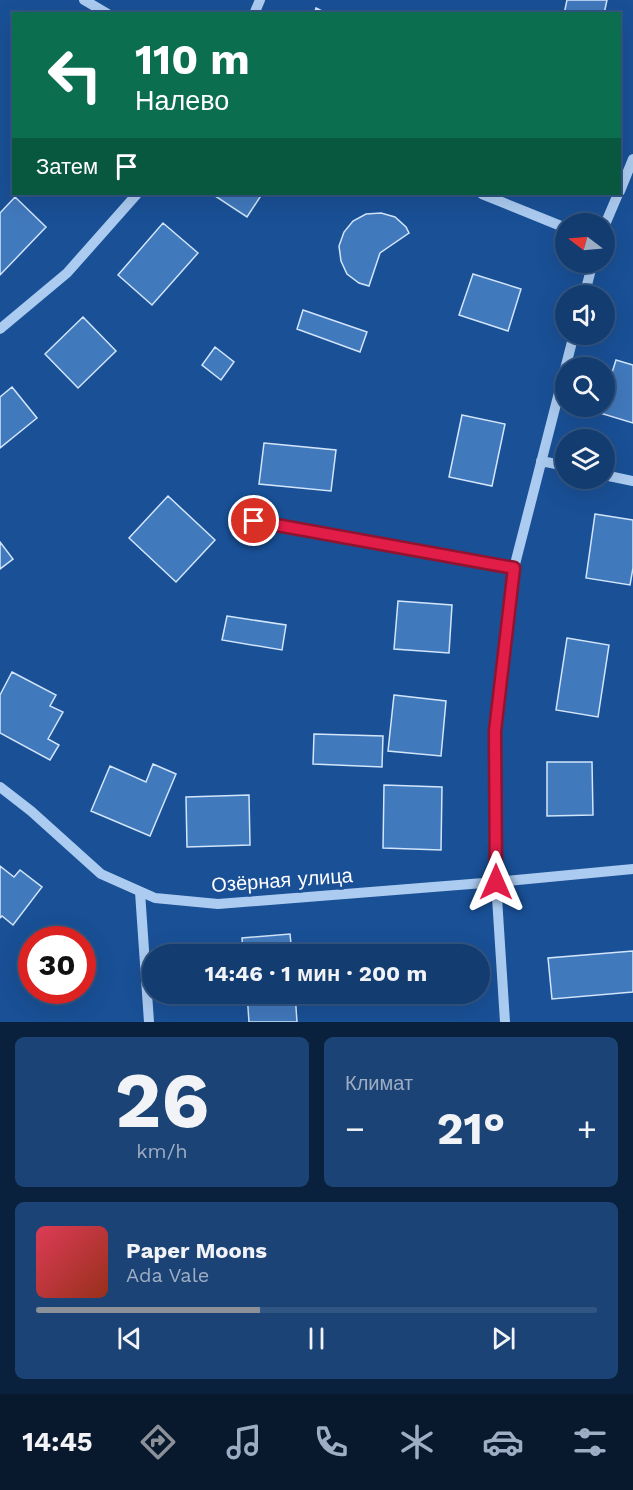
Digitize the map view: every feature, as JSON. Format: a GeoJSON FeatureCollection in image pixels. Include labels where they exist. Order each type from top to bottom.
{"type":"FeatureCollection","features":[{"type":"Feature","properties":{"kind":"street"},"geometry":{"type":"LineString","coordinates":[[84,0],[105,12]]}},
{"type":"Feature","properties":{"kind":"street"},"geometry":{"type":"LineString","coordinates":[[621,187],[633,159]]}},
{"type":"Feature","properties":{"kind":"street"},"geometry":{"type":"LineString","coordinates":[[0,329],[67,273],[136,195]]}},
{"type":"Feature","properties":{"kind":"street"},"geometry":{"type":"LineString","coordinates":[[484,195],[555,224]]}},
{"type":"Feature","properties":{"kind":"street"},"geometry":{"type":"LineString","coordinates":[[610,213],[618,195]]}},
{"type":"Feature","properties":{"kind":"street"},"geometry":{"type":"LineString","coordinates":[[505,1022],[496,882],[495,731],[514,568],[571,345]]}},
{"type":"Feature","properties":{"kind":"street"},"geometry":{"type":"LineString","coordinates":[[541,461],[555,464]]}},
{"type":"Feature","properties":{"kind":"street"},"geometry":{"type":"LineString","coordinates":[[615,477],[633,481]]}},
{"type":"Feature","properties":{"kind":"street"},"geometry":{"type":"LineString","coordinates":[[254,521],[514,568]]}},
{"type":"Feature","properties":{"kind":"street","name":"Озёрная улица"},"geometry":{"type":"LineString","coordinates":[[0,787],[31,811],[101,874],[156,898],[218,904],[633,869]]}},
{"type":"Feature","properties":{"kind":"street"},"geometry":{"type":"LineString","coordinates":[[140,892],[149,1022]]}},
{"type":"Feature","properties":{"kind":"building"},"geometry":{"type":"Polygon","coordinates":[[[567,0],[607,0],[604,12],[564,12],[567,0]]]}},
{"type":"Feature","properties":{"kind":"building"},"geometry":{"type":"Polygon","coordinates":[[[214,195],[261,195],[247,217],[214,195]]]}},
{"type":"Feature","properties":{"kind":"building"},"geometry":{"type":"Polygon","coordinates":[[[15,197],[46,227],[0,275],[0,213],[15,197]]]}},
{"type":"Feature","properties":{"kind":"building"},"geometry":{"type":"Polygon","coordinates":[[[381,213],[395,217],[409,233],[380,253],[369,286],[359,283],[347,274],[341,261],[339,246],[344,232],[353,221],[366,214],[381,213]]]}},
{"type":"Feature","properties":{"kind":"building"},"geometry":{"type":"Polygon","coordinates":[[[163,223],[198,253],[152,305],[118,275],[163,223]]]}},
{"type":"Feature","properties":{"kind":"building"},"geometry":{"type":"Polygon","coordinates":[[[473,274],[521,289],[508,331],[459,315],[473,274]]]}},
{"type":"Feature","properties":{"kind":"building"},"geometry":{"type":"Polygon","coordinates":[[[303,310],[367,332],[360,352],[297,329],[303,310]]]}},
{"type":"Feature","properties":{"kind":"building"},"geometry":{"type":"Polygon","coordinates":[[[83,317],[116,351],[78,388],[45,354],[83,317]]]}},
{"type":"Feature","properties":{"kind":"building"},"geometry":{"type":"Polygon","coordinates":[[[215,347],[234,362],[221,380],[202,365],[215,347]]]}},
{"type":"Feature","properties":{"kind":"building"},"geometry":{"type":"Polygon","coordinates":[[[616,360],[633,365],[633,423],[613,417],[616,360]]]}},
{"type":"Feature","properties":{"kind":"building"},"geometry":{"type":"Polygon","coordinates":[[[12,387],[37,418],[0,448],[0,397],[12,387]]]}},
{"type":"Feature","properties":{"kind":"building"},"geometry":{"type":"Polygon","coordinates":[[[462,415],[505,424],[492,486],[449,477],[462,415]]]}},
{"type":"Feature","properties":{"kind":"building"},"geometry":{"type":"Polygon","coordinates":[[[264,443],[336,450],[331,491],[259,484],[264,443]]]}},
{"type":"Feature","properties":{"kind":"building"},"geometry":{"type":"Polygon","coordinates":[[[168,496],[215,540],[176,582],[129,538],[168,496]]]}},
{"type":"Feature","properties":{"kind":"building"},"geometry":{"type":"Polygon","coordinates":[[[595,514],[633,520],[633,568],[630,585],[586,578],[595,514]]]}},
{"type":"Feature","properties":{"kind":"building"},"geometry":{"type":"Polygon","coordinates":[[[0,542],[13,559],[0,569],[0,542]]]}},
{"type":"Feature","properties":{"kind":"building"},"geometry":{"type":"Polygon","coordinates":[[[398,601],[452,605],[449,653],[394,649],[398,601]]]}},
{"type":"Feature","properties":{"kind":"building"},"geometry":{"type":"Polygon","coordinates":[[[227,616],[286,625],[282,650],[222,640],[227,616]]]}},
{"type":"Feature","properties":{"kind":"building"},"geometry":{"type":"Polygon","coordinates":[[[567,638],[609,645],[598,717],[556,710],[567,638]]]}},
{"type":"Feature","properties":{"kind":"building"},"geometry":{"type":"Polygon","coordinates":[[[12,672],[56,695],[50,706],[63,712],[48,739],[59,745],[50,760],[0,733],[0,695],[12,672]]]}},
{"type":"Feature","properties":{"kind":"building"},"geometry":{"type":"Polygon","coordinates":[[[394,695],[446,701],[441,756],[388,751],[394,695]]]}},
{"type":"Feature","properties":{"kind":"building"},"geometry":{"type":"Polygon","coordinates":[[[314,734],[383,736],[382,767],[313,764],[314,734]]]}},
{"type":"Feature","properties":{"kind":"building"},"geometry":{"type":"Polygon","coordinates":[[[547,762],[592,762],[593,815],[547,816],[547,762]]]}},
{"type":"Feature","properties":{"kind":"building"},"geometry":{"type":"Polygon","coordinates":[[[153,764],[176,774],[150,836],[91,811],[110,766],[146,782],[153,764]]]}},
{"type":"Feature","properties":{"kind":"building"},"geometry":{"type":"Polygon","coordinates":[[[384,785],[442,787],[441,850],[383,848],[384,785]]]}},
{"type":"Feature","properties":{"kind":"building"},"geometry":{"type":"Polygon","coordinates":[[[249,795],[250,845],[187,847],[186,797],[249,795]]]}},
{"type":"Feature","properties":{"kind":"building"},"geometry":{"type":"Polygon","coordinates":[[[0,866],[14,877],[20,870],[42,887],[13,925],[2,916],[0,918],[0,866]]]}},
{"type":"Feature","properties":{"kind":"building"},"geometry":{"type":"Polygon","coordinates":[[[290,934],[291,944],[242,944],[242,938],[290,934]]]}},
{"type":"Feature","properties":{"kind":"building"},"geometry":{"type":"Polygon","coordinates":[[[633,951],[633,992],[552,999],[548,958],[633,951]]]}},
{"type":"Feature","properties":{"kind":"building"},"geometry":{"type":"Polygon","coordinates":[[[248,1004],[296,1004],[297,1022],[249,1022],[248,1004]]]}},
{"type":"Feature","properties":{"kind":"route"},"geometry":{"type":"LineString","coordinates":[[254,521],[514,568],[495,731],[496,882]]}}]}
